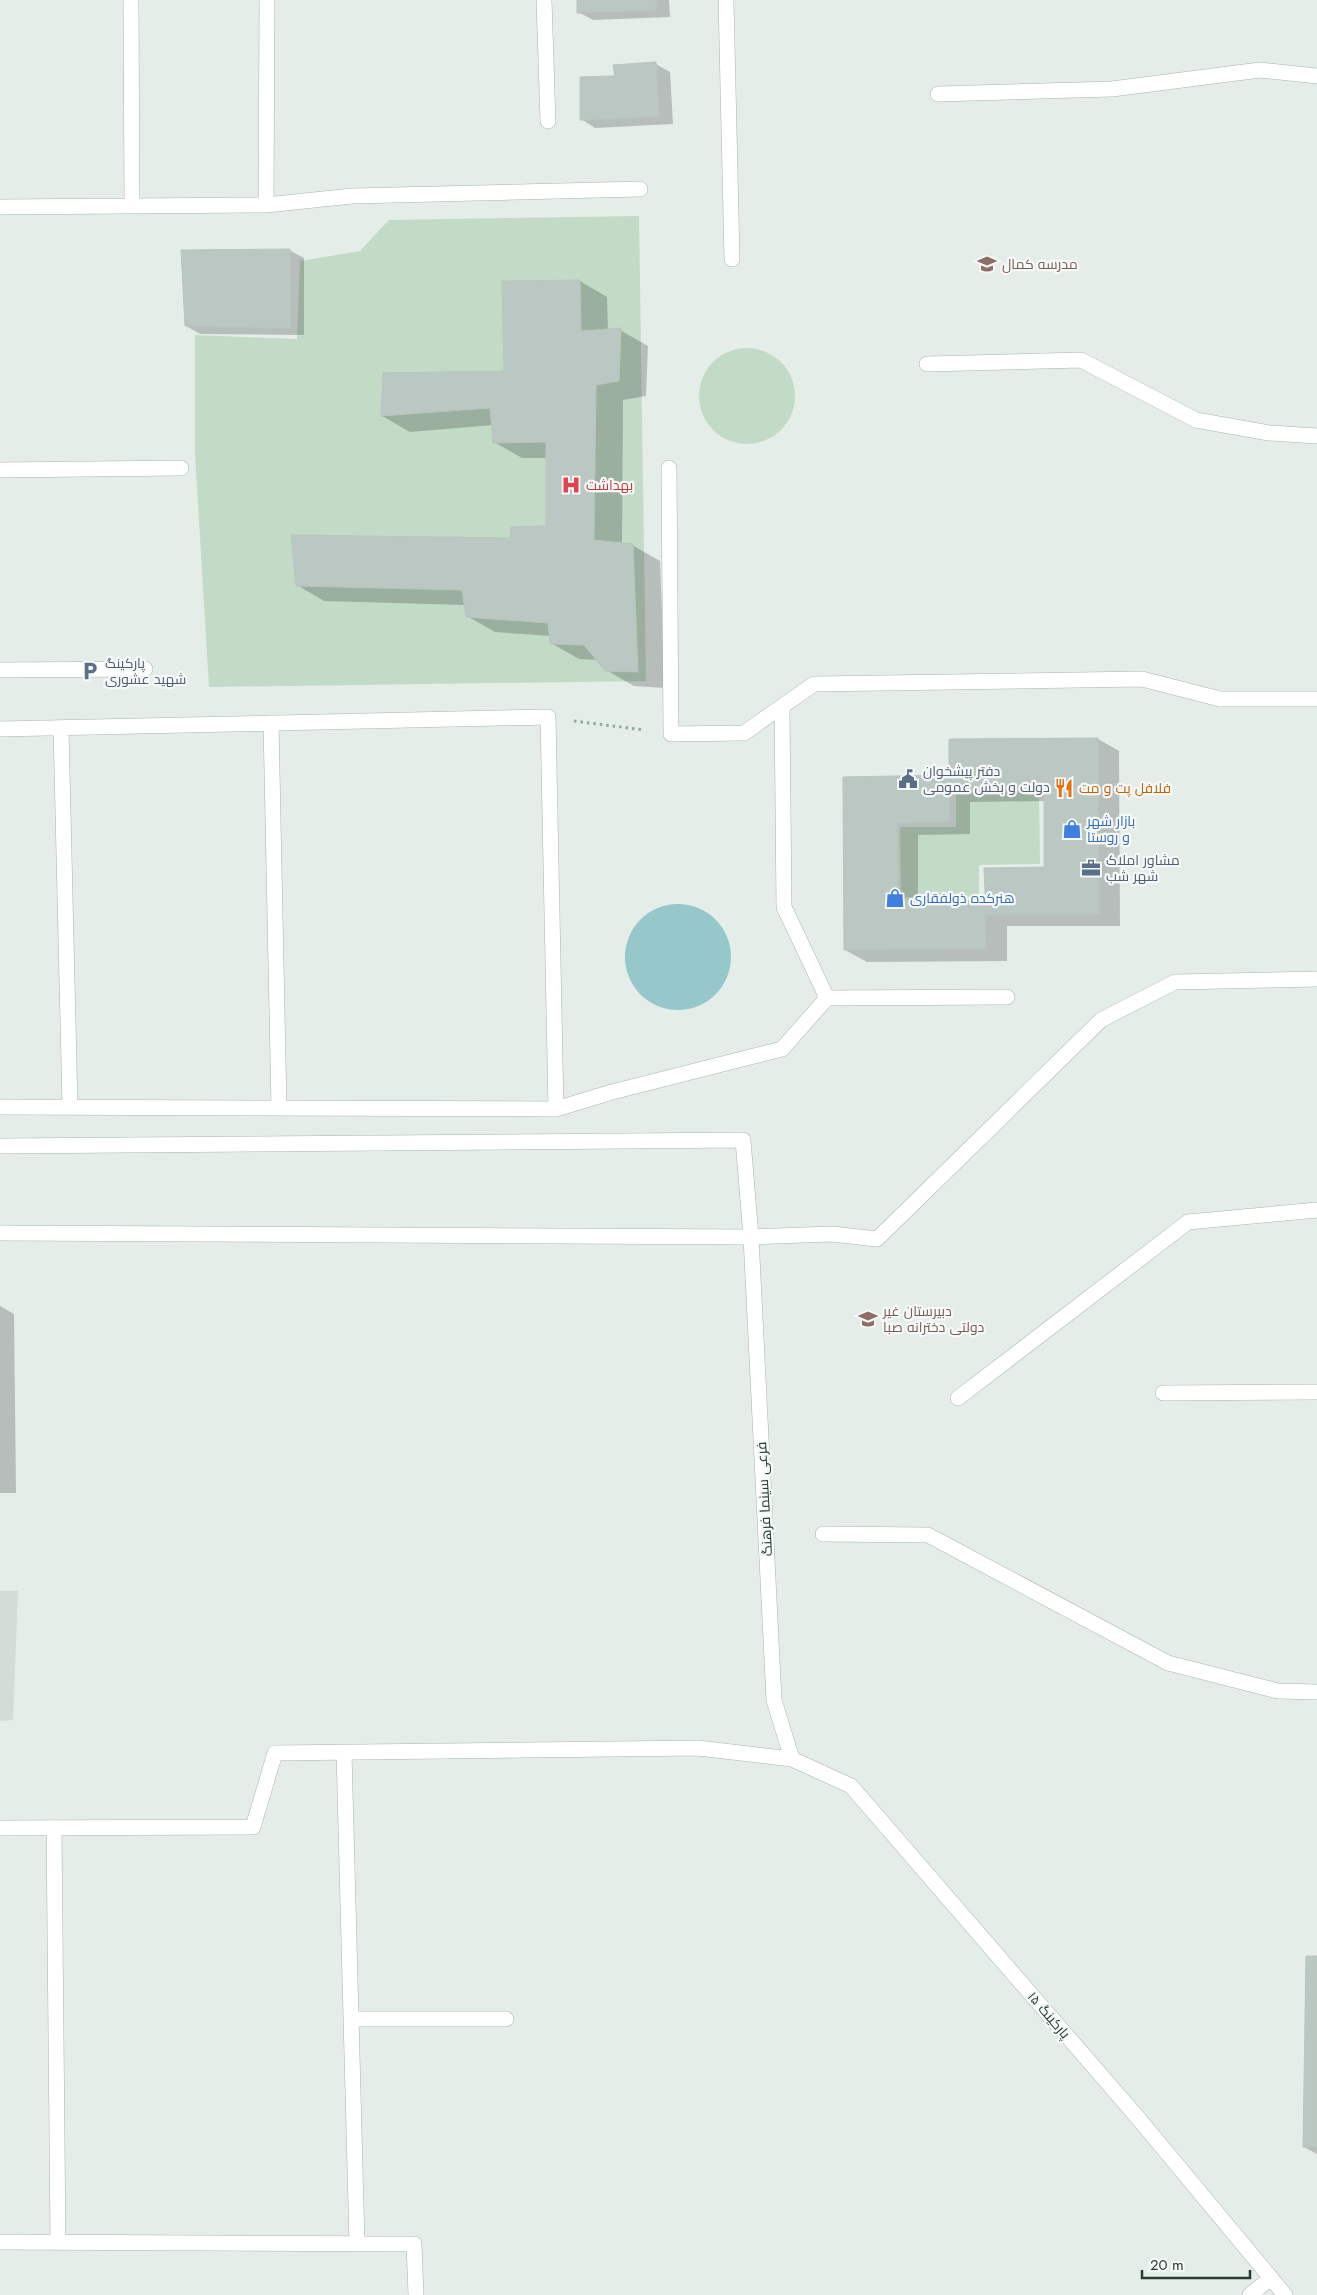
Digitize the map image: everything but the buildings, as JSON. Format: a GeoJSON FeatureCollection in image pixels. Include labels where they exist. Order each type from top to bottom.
{"type":"FeatureCollection","features":[{"type":"Feature","properties":{"kind":"street"},"geometry":{"type":"LineString","coordinates":[[131,0],[132,206]]}},
{"type":"Feature","properties":{"kind":"street"},"geometry":{"type":"LineString","coordinates":[[266,205],[267,0]]}},
{"type":"Feature","properties":{"kind":"street"},"geometry":{"type":"LineString","coordinates":[[544,0],[548,121]]}},
{"type":"Feature","properties":{"kind":"street"},"geometry":{"type":"LineString","coordinates":[[726,0],[732,259]]}},
{"type":"Feature","properties":{"kind":"street"},"geometry":{"type":"LineString","coordinates":[[938,94],[1112,89],[1260,70],[1317,76]]}},
{"type":"Feature","properties":{"kind":"street"},"geometry":{"type":"LineString","coordinates":[[0,207],[266,205],[352,196],[640,188]]}},
{"type":"Feature","properties":{"kind":"street"},"geometry":{"type":"LineString","coordinates":[[927,364],[1081,360],[1196,420],[1269,433],[1317,436]]}},
{"type":"Feature","properties":{"kind":"street"},"geometry":{"type":"LineString","coordinates":[[0,470],[181,468]]}},
{"type":"Feature","properties":{"kind":"street"},"geometry":{"type":"LineString","coordinates":[[669,468],[671,734],[744,733],[814,684],[1142,679],[1220,700],[1317,699]]}},
{"type":"Feature","properties":{"kind":"street"},"geometry":{"type":"LineString","coordinates":[[0,670],[145,669]]}},
{"type":"Feature","properties":{"kind":"street"},"geometry":{"type":"LineString","coordinates":[[782,707],[784,906],[827,998]]}},
{"type":"Feature","properties":{"kind":"street"},"geometry":{"type":"LineString","coordinates":[[0,729],[548,717],[556,1109]]}},
{"type":"Feature","properties":{"kind":"street"},"geometry":{"type":"LineString","coordinates":[[271,723],[279,1108]]}},
{"type":"Feature","properties":{"kind":"street"},"geometry":{"type":"LineString","coordinates":[[60,728],[70,1107]]}},
{"type":"Feature","properties":{"kind":"street"},"geometry":{"type":"LineString","coordinates":[[0,1233],[751,1236],[832,1234],[877,1238],[1101,1020],[1175,982],[1317,979]]}},
{"type":"Feature","properties":{"kind":"street"},"geometry":{"type":"LineString","coordinates":[[0,1107],[556,1109],[612,1092],[782,1049],[827,998],[1008,997]]}},
{"type":"Feature","properties":{"kind":"street","name":"فرعی سینما فرهنگ"},"geometry":{"type":"LineString","coordinates":[[0,1146],[743,1140],[751,1236],[774,1700],[792,1759]]}},
{"type":"Feature","properties":{"kind":"street"},"geometry":{"type":"LineString","coordinates":[[958,1398],[1188,1222],[1317,1210]]}},
{"type":"Feature","properties":{"kind":"street"},"geometry":{"type":"LineString","coordinates":[[1163,1393],[1317,1392]]}},
{"type":"Feature","properties":{"kind":"street"},"geometry":{"type":"LineString","coordinates":[[823,1534],[928,1535],[1168,1664],[1278,1691],[1317,1692]]}},
{"type":"Feature","properties":{"kind":"street","name":"پارکینگ ۱۵"},"geometry":{"type":"LineString","coordinates":[[54,1828],[253,1827],[275,1753],[698,1748],[792,1759],[851,1786],[1138,2118],[1285,2295]]}},
{"type":"Feature","properties":{"kind":"street"},"geometry":{"type":"LineString","coordinates":[[344,1752],[357,2244]]}},
{"type":"Feature","properties":{"kind":"street"},"geometry":{"type":"LineString","coordinates":[[0,1828],[54,1828],[58,2242]]}},
{"type":"Feature","properties":{"kind":"street"},"geometry":{"type":"LineString","coordinates":[[352,2019],[506,2019]]}},
{"type":"Feature","properties":{"kind":"street"},"geometry":{"type":"LineString","coordinates":[[0,2242],[414,2244],[416,2295]]}},
{"type":"Feature","properties":{"kind":"street"},"geometry":{"type":"LineString","coordinates":[[1250,2295],[1271,2278]]}},
{"type":"Feature","properties":{"kind":"path"},"geometry":{"type":"LineString","coordinates":[[548,717],[671,734]]}},
{"type":"Feature","properties":{"kind":"shaded area"},"geometry":{"type":"Polygon","coordinates":[[[0,1591],[18,1591],[13,1720],[0,1721],[0,1591]]]}},
{"type":"Feature","properties":{"kind":"green space"},"geometry":{"type":"Polygon","coordinates":[[[639,216],[646,681],[209,687],[195,454],[195,335],[297,339],[300,261],[360,251],[389,220],[639,216]]]}},
{"type":"Feature","properties":{"kind":"green space"},"geometry":{"type":"Polygon","coordinates":[[[747,348],[765,351],[781,362],[792,378],[795,396],[792,414],[781,430],[765,441],[747,444],[729,441],[713,430],[702,414],[699,396],[702,378],[713,362],[729,351],[747,348]]]}},
{"type":"Feature","properties":{"kind":"green space"},"geometry":{"type":"Polygon","coordinates":[[[1039,792],[1040,864],[979,865],[979,897],[901,897],[900,827],[956,827],[956,793],[1039,792]]]}},
{"type":"Feature","properties":{"kind":"water"},"geometry":{"type":"Polygon","coordinates":[[[678,904],[698,908],[715,920],[727,937],[731,957],[727,977],[715,994],[698,1006],[678,1010],[658,1006],[641,994],[629,977],[625,957],[629,937],[641,920],[658,908],[678,904]]]}},
{"type":"Feature","properties":{"kind":"place","name":"مدرسه کمال"},"geometry":{"type":"Point","coordinates":[987,264]}},
{"type":"Feature","properties":{"kind":"place","name":"بهداشت"},"geometry":{"type":"Point","coordinates":[571,485]}},
{"type":"Feature","properties":{"kind":"place","name":"پارکینگ شهید عشوری"},"geometry":{"type":"Point","coordinates":[90,671]}},
{"type":"Feature","properties":{"kind":"place","name":"دفتر پیشخوان دولت و بخش عمومی"},"geometry":{"type":"Point","coordinates":[908,779]}},
{"type":"Feature","properties":{"kind":"place","name":"فلافل پت و مت"},"geometry":{"type":"Point","coordinates":[1064,788]}},
{"type":"Feature","properties":{"kind":"place","name":"بازار شهر و روستا"},"geometry":{"type":"Point","coordinates":[1072,829]}},
{"type":"Feature","properties":{"kind":"place","name":"مشاور املاک شهر شب"},"geometry":{"type":"Point","coordinates":[1091,868]}},
{"type":"Feature","properties":{"kind":"place","name":"هنرکده ذولفقاری"},"geometry":{"type":"Point","coordinates":[895,898]}},
{"type":"Feature","properties":{"kind":"place","name":"دبیرستان غیر دولتی دخترانه صبا"},"geometry":{"type":"Point","coordinates":[868,1319]}}]}
